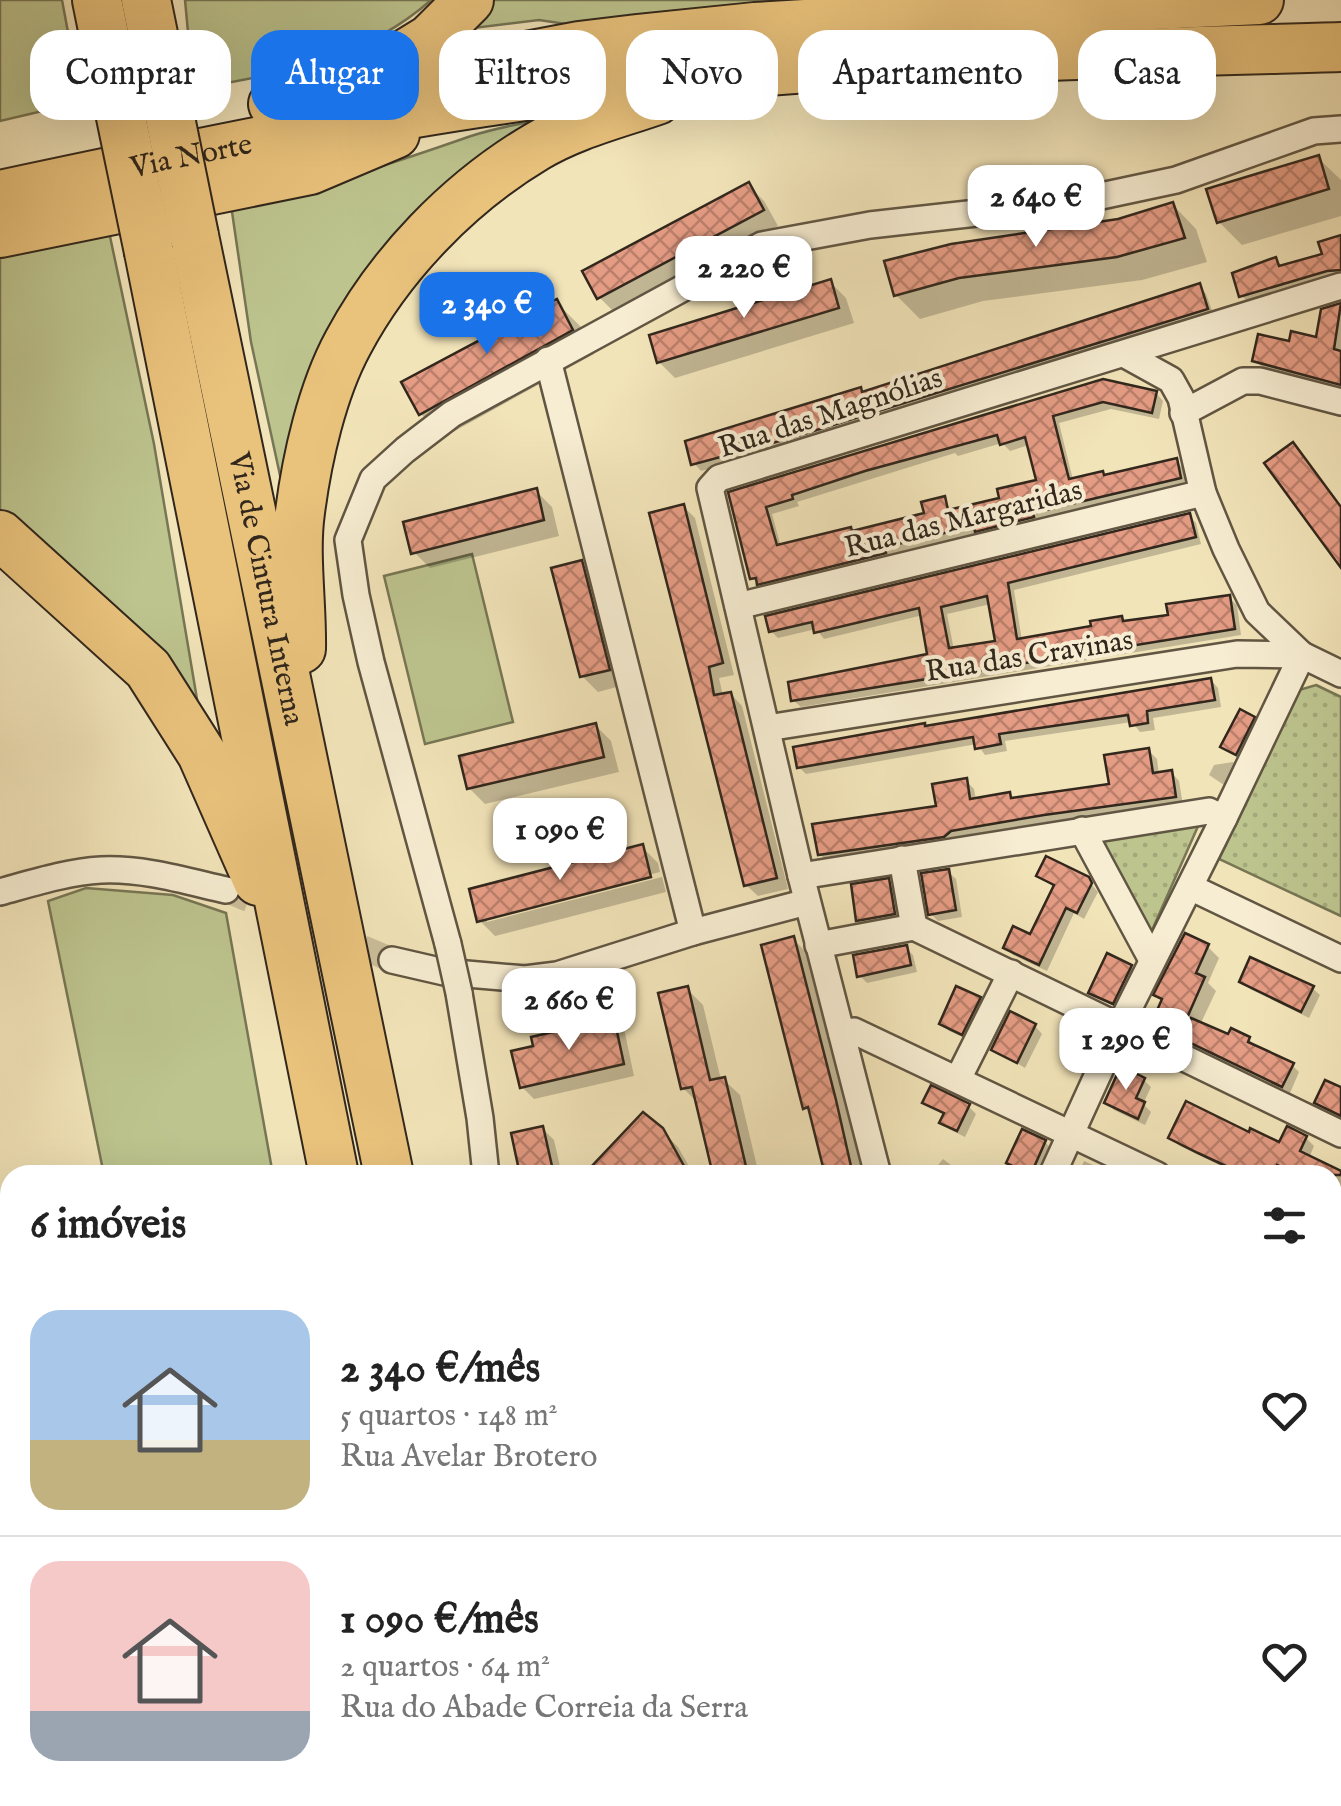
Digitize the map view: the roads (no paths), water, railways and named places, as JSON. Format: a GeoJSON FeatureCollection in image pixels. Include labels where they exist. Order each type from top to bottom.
{"type":"FeatureCollection","features":[{"type":"Feature","properties":{"kind":"highway"},"geometry":{"type":"LineString","coordinates":[[419,47],[469,0]]}},
{"type":"Feature","properties":{"kind":"highway"},"geometry":{"type":"LineString","coordinates":[[860,0],[985,12]]}},
{"type":"Feature","properties":{"kind":"highway","name":"Via Norte"},"geometry":{"type":"LineString","coordinates":[[419,76],[579,46],[755,28],[985,12],[1259,0]]}},
{"type":"Feature","properties":{"kind":"highway","name":"Via de Cintura Interna"},"geometry":{"type":"LineString","coordinates":[[150,22],[386,1165]]}},
{"type":"Feature","properties":{"kind":"highway","name":"Via de Cintura Interna"},"geometry":{"type":"LineString","coordinates":[[100,24],[150,252],[332,1165]]}},
{"type":"Feature","properties":{"kind":"highway","name":"Via Norte"},"geometry":{"type":"LineString","coordinates":[[778,71],[1072,55],[1341,47]]}},
{"type":"Feature","properties":{"kind":"highway","name":"Via Norte"},"geometry":{"type":"LineString","coordinates":[[0,162],[251,109]]}},
{"type":"Feature","properties":{"kind":"highway","name":"Via Norte"},"geometry":{"type":"LineString","coordinates":[[0,195],[302,131],[439,109]]}},
{"type":"Feature","properties":{"kind":"highway"},"geometry":{"type":"LineString","coordinates":[[298,732],[302,620],[299,515],[318,420],[347,344],[400,265],[464,197],[537,146],[626,110]]}},
{"type":"Feature","properties":{"kind":"highway"},"geometry":{"type":"LineString","coordinates":[[0,233],[310,170],[439,116]]}},
{"type":"Feature","properties":{"kind":"highway"},"geometry":{"type":"LineString","coordinates":[[0,535],[148,669],[202,754],[292,957]]}},
{"type":"Feature","properties":{"kind":"street"},"geometry":{"type":"LineString","coordinates":[[485,1165],[448,944],[356,595],[348,540],[373,479],[452,414],[762,245],[870,224],[1022,208],[1120,192],[1176,180],[1314,131],[1341,129]]}},
{"type":"Feature","properties":{"kind":"street","name":"Rua das Magnólias"},"geometry":{"type":"LineString","coordinates":[[875,1165],[804,889],[710,488],[719,478],[1341,286]]}},
{"type":"Feature","properties":{"kind":"street"},"geometry":{"type":"LineString","coordinates":[[1124,354],[1171,380],[1181,398],[1203,493],[1257,612],[1302,655],[1341,674]]}},
{"type":"Feature","properties":{"kind":"street"},"geometry":{"type":"LineString","coordinates":[[548,360],[693,932]]}},
{"type":"Feature","properties":{"kind":"street"},"geometry":{"type":"LineString","coordinates":[[1184,413],[1244,382],[1260,381],[1341,402]]}},
{"type":"Feature","properties":{"kind":"street","name":"Rua das Margaridas"},"geometry":{"type":"LineString","coordinates":[[738,606],[1203,493]]}},
{"type":"Feature","properties":{"kind":"street","name":"Rua das Cravinas"},"geometry":{"type":"LineString","coordinates":[[767,728],[1237,654],[1302,655]]}},
{"type":"Feature","properties":{"kind":"street"},"geometry":{"type":"LineString","coordinates":[[1057,1165],[1120,1026],[1302,655]]}},
{"type":"Feature","properties":{"kind":"street"},"geometry":{"type":"LineString","coordinates":[[392,960],[444,972],[525,979],[556,974],[693,932],[804,889],[902,859],[1209,811],[1224,818]]}},
{"type":"Feature","properties":{"kind":"street"},"geometry":{"type":"LineString","coordinates":[[1082,830],[1152,960]]}},
{"type":"Feature","properties":{"kind":"street"},"geometry":{"type":"LineString","coordinates":[[902,859],[914,926]]}},
{"type":"Feature","properties":{"kind":"street"},"geometry":{"type":"LineString","coordinates":[[0,892],[48,878],[102,870],[158,874],[226,890]]}},
{"type":"Feature","properties":{"kind":"street"},"geometry":{"type":"LineString","coordinates":[[1184,897],[1341,960]]}},
{"type":"Feature","properties":{"kind":"street"},"geometry":{"type":"LineString","coordinates":[[818,945],[914,926],[1341,1134]]}},
{"type":"Feature","properties":{"kind":"street"},"geometry":{"type":"LineString","coordinates":[[958,1080],[1012,973]]}},
{"type":"Feature","properties":{"kind":"street"},"geometry":{"type":"LineString","coordinates":[[842,1034],[854,1031],[1137,1165]]}},
{"type":"Feature","properties":{"kind":"tunnel"},"geometry":{"type":"LineString","coordinates":[[226,890],[392,960]]}}]}
